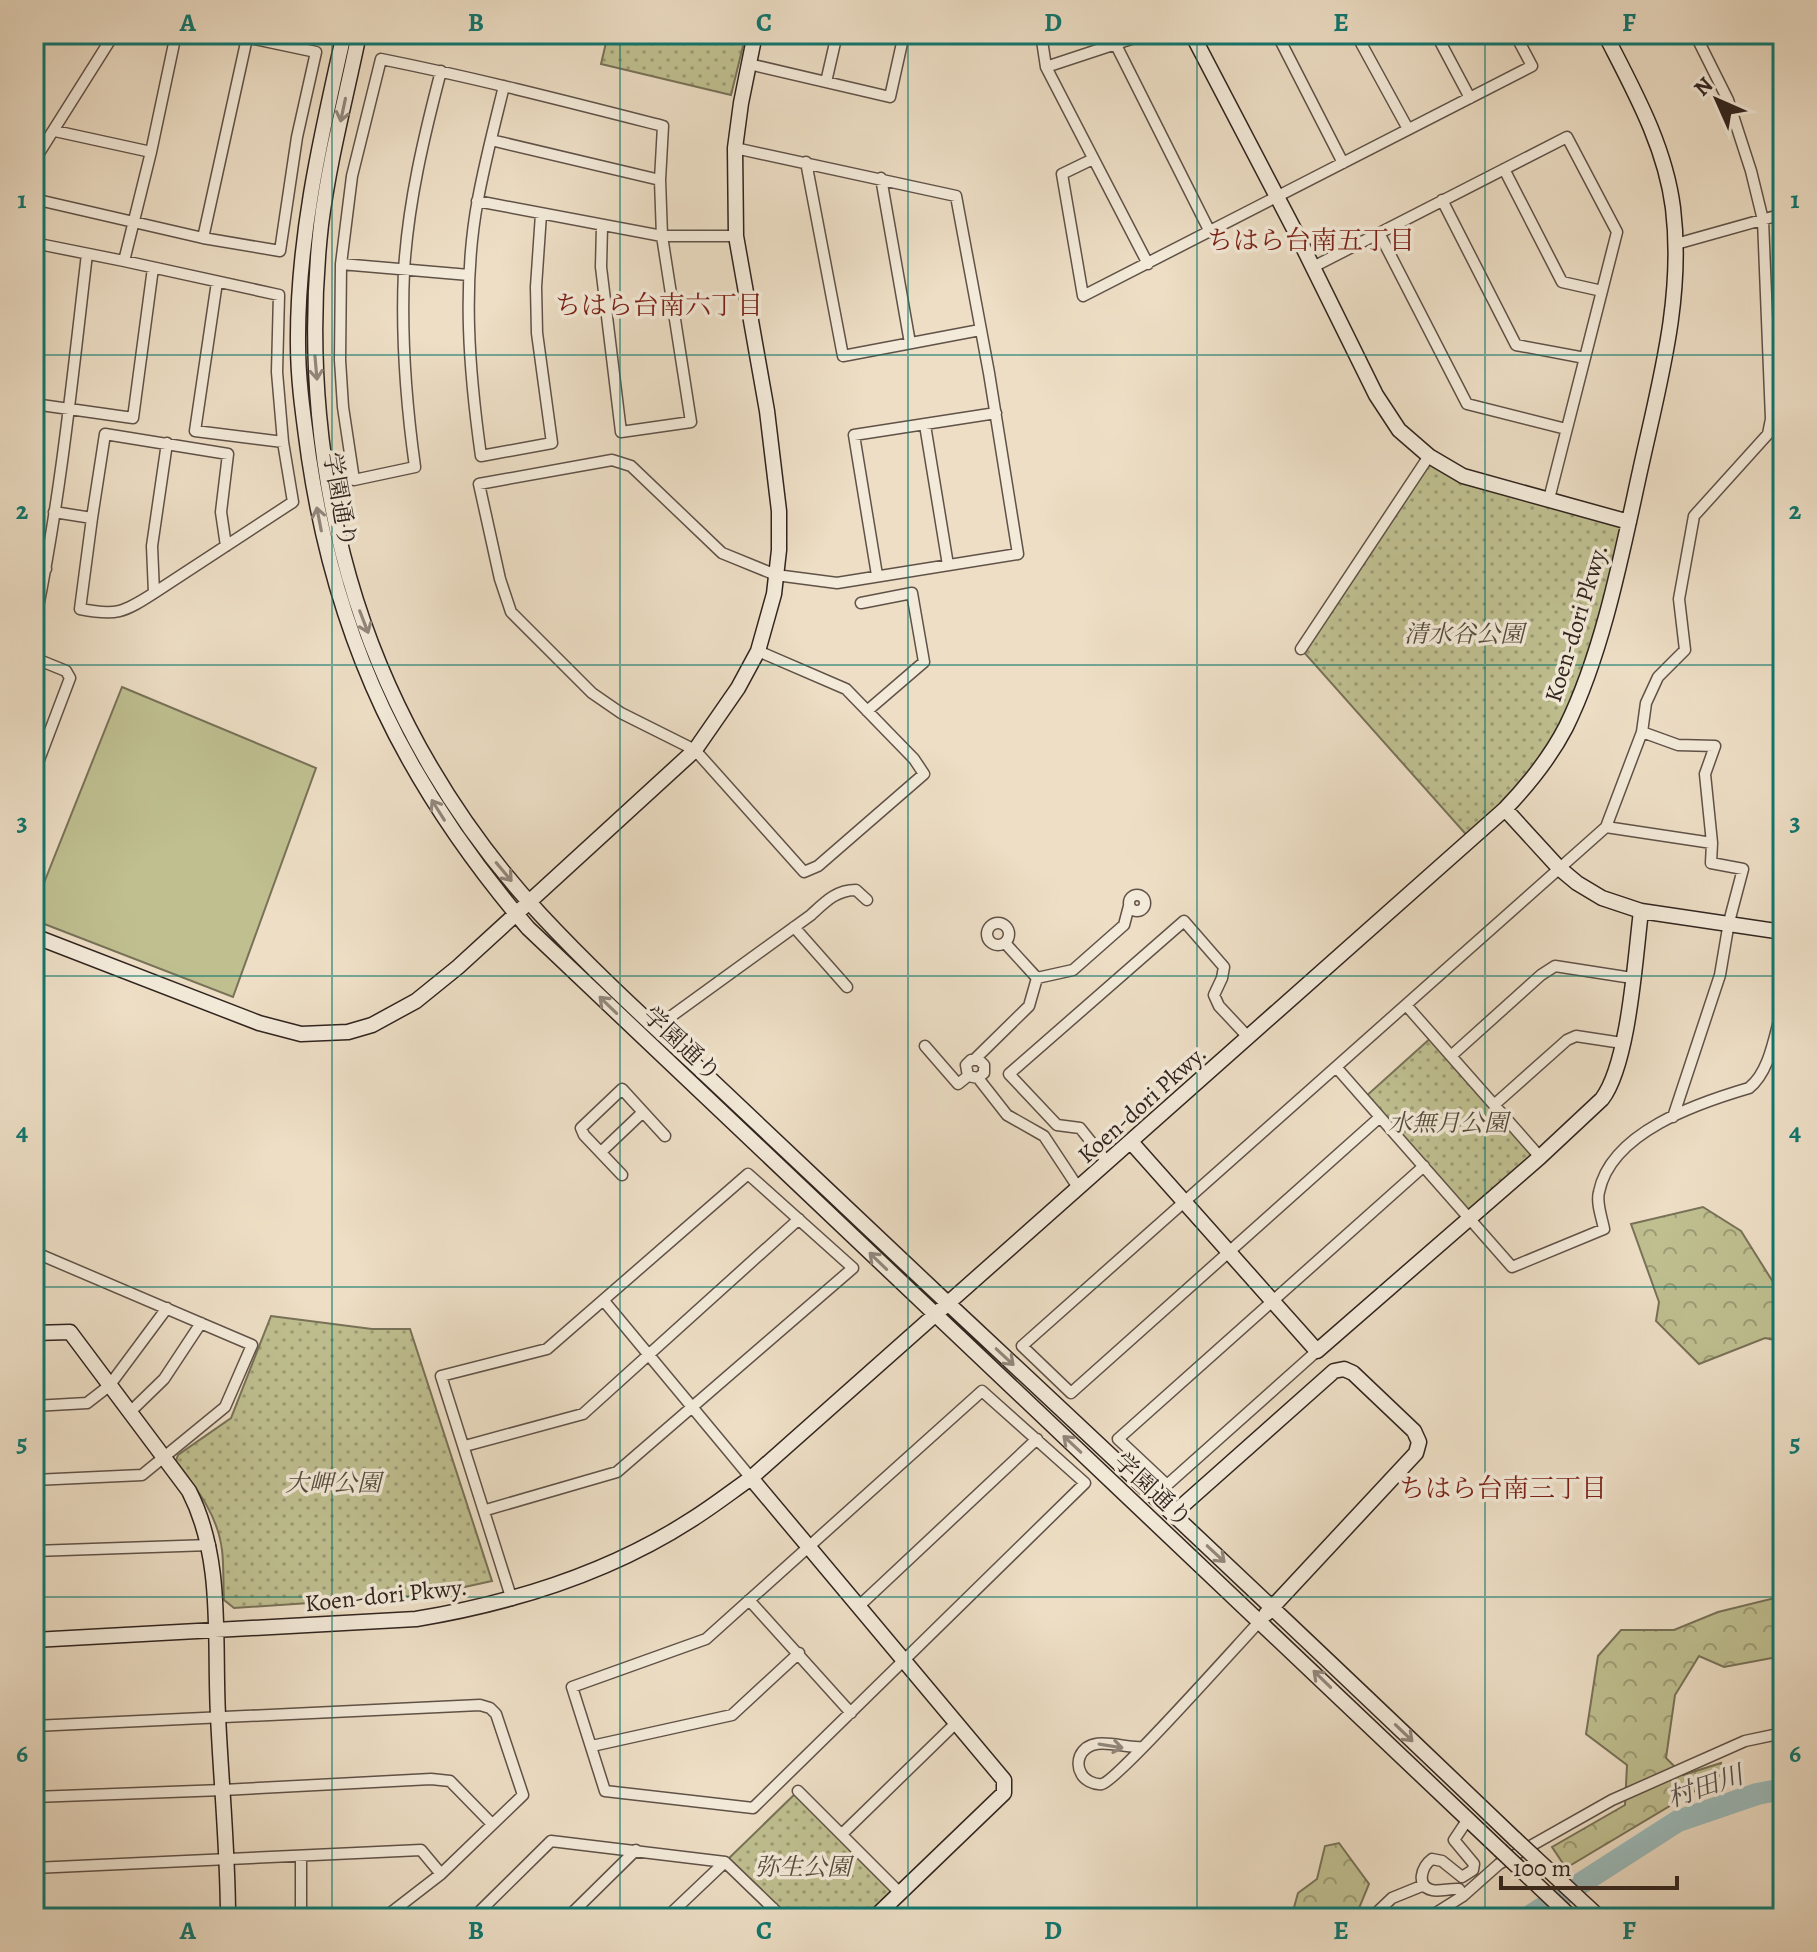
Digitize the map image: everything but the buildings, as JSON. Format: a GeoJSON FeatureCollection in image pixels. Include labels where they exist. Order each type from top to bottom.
{"type":"FeatureCollection","features":[{"type":"Feature","properties":{"kind":"street"},"geometry":{"type":"LineString","coordinates":[[34,161],[114,34]]}},
{"type":"Feature","properties":{"kind":"street"},"geometry":{"type":"LineString","coordinates":[[124,261],[176,34]]}},
{"type":"Feature","properties":{"kind":"street"},"geometry":{"type":"LineString","coordinates":[[34,199],[203,238],[280,251],[297,137],[316,52],[231,34]]}},
{"type":"Feature","properties":{"kind":"street","name":"学園通り"},"geometry":{"type":"LineString","coordinates":[[344,34],[314,167],[300,293],[298,343],[301,400],[318,522],[344,612],[366,674],[388,722],[440,813],[485,876],[517,914],[628,1024],[1572,1918]]}},
{"type":"Feature","properties":{"kind":"street","name":"学園通り"},"geometry":{"type":"LineString","coordinates":[[359,34],[321,225],[314,352],[322,443],[334,524],[374,649],[413,735],[453,803],[498,865],[530,902],[655,1028],[1600,1918]]}},
{"type":"Feature","properties":{"kind":"street"},"geometry":{"type":"LineString","coordinates":[[34,936],[259,1023],[301,1034],[348,1032],[372,1025],[416,1001],[517,914],[695,750],[738,688],[758,651],[767,625],[776,575],[779,511],[767,411],[736,236],[735,148],[755,34]]}},
{"type":"Feature","properties":{"kind":"street"},"geometry":{"type":"LineString","coordinates":[[826,82],[837,34]]}},
{"type":"Feature","properties":{"kind":"street"},"geometry":{"type":"LineString","coordinates":[[749,64],[890,97],[904,34]]}},
{"type":"Feature","properties":{"kind":"street"},"geometry":{"type":"LineString","coordinates":[[1041,34],[1046,67],[1148,264]]}},
{"type":"Feature","properties":{"kind":"street"},"geometry":{"type":"LineString","coordinates":[[1046,67],[1115,39],[1146,34]]}},
{"type":"Feature","properties":{"kind":"street"},"geometry":{"type":"LineString","coordinates":[[1192,34],[1387,416],[1414,445],[1463,476],[1629,522]]}},
{"type":"Feature","properties":{"kind":"street"},"geometry":{"type":"LineString","coordinates":[[1277,34],[1343,163]]}},
{"type":"Feature","properties":{"kind":"street"},"geometry":{"type":"LineString","coordinates":[[1356,34],[1408,129]]}},
{"type":"Feature","properties":{"kind":"street"},"geometry":{"type":"LineString","coordinates":[[1436,34],[1470,98]]}},
{"type":"Feature","properties":{"kind":"street"},"geometry":{"type":"LineString","coordinates":[[1093,159],[1062,174],[1083,296],[1532,66],[1515,34]]}},
{"type":"Feature","properties":{"kind":"street","name":"Koen-dori Pkwy."},"geometry":{"type":"LineString","coordinates":[[34,1640],[416,1619],[512,1600],[563,1583],[655,1541],[751,1478],[1249,1038],[1526,788],[1566,725],[1598,640],[1629,522],[1675,299],[1673,206],[1658,146],[1605,34]]}},
{"type":"Feature","properties":{"kind":"street"},"geometry":{"type":"LineString","coordinates":[[1380,1117],[1071,1393],[1022,1346],[1606,827],[1642,732],[1646,703],[1658,677],[1685,650],[1679,599],[1694,516],[1768,434],[1771,419],[1763,220],[1728,100],[1698,40],[1702,34]]}},
{"type":"Feature","properties":{"kind":"street"},"geometry":{"type":"LineString","coordinates":[[1774,34],[1783,52]]}},
{"type":"Feature","properties":{"kind":"street"},"geometry":{"type":"LineString","coordinates":[[203,238],[247,38]]}},
{"type":"Feature","properties":{"kind":"street"},"geometry":{"type":"LineString","coordinates":[[1115,39],[1210,232]]}},
{"type":"Feature","properties":{"kind":"street"},"geometry":{"type":"LineString","coordinates":[[441,71],[419,164],[404,269],[403,341],[415,467],[354,480],[343,407],[340,360],[341,264],[352,176],[381,59],[441,71],[663,126],[660,180],[662,236],[691,422],[621,432],[601,267],[602,226]]}},
{"type":"Feature","properties":{"kind":"street"},"geometry":{"type":"LineString","coordinates":[[504,86],[477,201],[469,275],[473,401],[481,456],[552,443],[537,333],[541,214]]}},
{"type":"Feature","properties":{"kind":"street"},"geometry":{"type":"LineString","coordinates":[[55,131],[151,152]]}},
{"type":"Feature","properties":{"kind":"street"},"geometry":{"type":"LineString","coordinates":[[1313,267],[1567,137],[1617,232],[1549,499]]}},
{"type":"Feature","properties":{"kind":"street"},"geometry":{"type":"LineString","coordinates":[[491,140],[660,180]]}},
{"type":"Feature","properties":{"kind":"street"},"geometry":{"type":"LineString","coordinates":[[735,148],[956,196],[1018,554],[837,583],[776,575],[722,553],[631,466],[612,460],[479,484],[500,579],[511,612],[592,693],[621,713],[695,750],[804,872],[818,866],[924,774],[914,759],[846,689],[758,651]]}},
{"type":"Feature","properties":{"kind":"street"},"geometry":{"type":"LineString","coordinates":[[806,162],[843,356],[980,330]]}},
{"type":"Feature","properties":{"kind":"street"},"geometry":{"type":"LineString","coordinates":[[1504,169],[1562,282],[1602,291]]}},
{"type":"Feature","properties":{"kind":"street"},"geometry":{"type":"LineString","coordinates":[[881,178],[910,343]]}},
{"type":"Feature","properties":{"kind":"street"},"geometry":{"type":"LineString","coordinates":[[1442,200],[1516,345],[1585,358]]}},
{"type":"Feature","properties":{"kind":"street"},"geometry":{"type":"LineString","coordinates":[[477,201],[662,236],[736,236]]}},
{"type":"Feature","properties":{"kind":"street"},"geometry":{"type":"LineString","coordinates":[[1676,244],[1783,214]]}},
{"type":"Feature","properties":{"kind":"street"},"geometry":{"type":"LineString","coordinates":[[1379,233],[1467,404],[1566,429]]}},
{"type":"Feature","properties":{"kind":"street"},"geometry":{"type":"LineString","coordinates":[[34,243],[279,295],[277,372],[283,442],[293,502],[226,546],[154,593],[124,612],[109,615],[80,609],[105,434],[228,454],[221,512],[226,546]]}},
{"type":"Feature","properties":{"kind":"street"},"geometry":{"type":"LineString","coordinates":[[34,611],[37,612],[46,569],[87,254]]}},
{"type":"Feature","properties":{"kind":"street"},"geometry":{"type":"LineString","coordinates":[[341,264],[469,275]]}},
{"type":"Feature","properties":{"kind":"street"},"geometry":{"type":"LineString","coordinates":[[34,404],[133,418],[153,268]]}},
{"type":"Feature","properties":{"kind":"street"},"geometry":{"type":"LineString","coordinates":[[217,282],[195,431],[283,442]]}},
{"type":"Feature","properties":{"kind":"street"},"geometry":{"type":"LineString","coordinates":[[1769,344],[1783,340]]}},
{"type":"Feature","properties":{"kind":"street"},"geometry":{"type":"LineString","coordinates":[[877,575],[854,435],[996,413]]}},
{"type":"Feature","properties":{"kind":"street"},"geometry":{"type":"LineString","coordinates":[[1771,419],[1783,422]]}},
{"type":"Feature","properties":{"kind":"street"},"geometry":{"type":"LineString","coordinates":[[925,425],[948,565]]}},
{"type":"Feature","properties":{"kind":"street"},"geometry":{"type":"LineString","coordinates":[[154,593],[152,546],[167,443]]}},
{"type":"Feature","properties":{"kind":"street"},"geometry":{"type":"LineString","coordinates":[[1301,649],[1429,456]]}},
{"type":"Feature","properties":{"kind":"street"},"geometry":{"type":"LineString","coordinates":[[54,512],[92,518]]}},
{"type":"Feature","properties":{"kind":"street"},"geometry":{"type":"LineString","coordinates":[[34,565],[46,569]]}},
{"type":"Feature","properties":{"kind":"street"},"geometry":{"type":"LineString","coordinates":[[861,603],[912,593],[924,662],[867,711]]}},
{"type":"Feature","properties":{"kind":"street"},"geometry":{"type":"LineString","coordinates":[[34,658],[66,671],[70,678],[34,773]]}},
{"type":"Feature","properties":{"kind":"street"},"geometry":{"type":"LineString","coordinates":[[1642,732],[1678,745],[1715,746],[1705,774],[1711,863],[1743,869],[1729,922],[1720,975],[1673,1117]]}},
{"type":"Feature","properties":{"kind":"street"},"geometry":{"type":"LineString","coordinates":[[1505,809],[1559,868],[1602,898],[1641,911],[1783,932]]}},
{"type":"Feature","properties":{"kind":"street"},"geometry":{"type":"LineString","coordinates":[[1606,827],[1712,843]]}},
{"type":"Feature","properties":{"kind":"street"},"geometry":{"type":"LineString","coordinates":[[655,1028],[831,897],[844,890],[856,890],[867,900]]}},
{"type":"Feature","properties":{"kind":"street"},"geometry":{"type":"LineString","coordinates":[[1037,978],[1073,970],[1124,925],[1129,906]]}},
{"type":"Feature","properties":{"kind":"street"},"geometry":{"type":"LineString","coordinates":[[1424,1166],[1118,1439],[1167,1485],[1588,1114],[1609,1089],[1619,1063],[1641,911]]}},
{"type":"Feature","properties":{"kind":"street"},"geometry":{"type":"LineString","coordinates":[[1108,1163],[1080,1128],[1057,1125],[1009,1074],[1184,921],[1222,962],[1222,978],[1214,995],[1219,1006],[1249,1038]]}},
{"type":"Feature","properties":{"kind":"street"},"geometry":{"type":"LineString","coordinates":[[794,927],[847,987]]}},
{"type":"Feature","properties":{"kind":"street"},"geometry":{"type":"LineString","coordinates":[[1005,943],[1037,978]]}},
{"type":"Feature","properties":{"kind":"street"},"geometry":{"type":"LineString","coordinates":[[1451,1056],[1555,966],[1632,978]]}},
{"type":"Feature","properties":{"kind":"street"},"geometry":{"type":"LineString","coordinates":[[1037,978],[1029,1006],[966,1065],[1007,1115],[1044,1136],[1079,1189]]}},
{"type":"Feature","properties":{"kind":"street"},"geometry":{"type":"LineString","coordinates":[[1406,1005],[1540,1157]]}},
{"type":"Feature","properties":{"kind":"street"},"geometry":{"type":"LineString","coordinates":[[1336,1067],[1512,1267],[1604,1229],[1599,1191],[1616,1154],[1632,1141],[1695,1105],[1756,1083],[1768,1057],[1783,1006]]}},
{"type":"Feature","properties":{"kind":"street"},"geometry":{"type":"LineString","coordinates":[[1494,1105],[1567,1040],[1576,1036],[1622,1043]]}},
{"type":"Feature","properties":{"kind":"street"},"geometry":{"type":"LineString","coordinates":[[925,1046],[958,1084],[985,1069],[982,1062],[975,1059]]}},
{"type":"Feature","properties":{"kind":"street"},"geometry":{"type":"LineString","coordinates":[[622,1175],[581,1128],[622,1089],[665,1136]]}},
{"type":"Feature","properties":{"kind":"street"},"geometry":{"type":"LineString","coordinates":[[601,1152],[643,1112]]}},
{"type":"Feature","properties":{"kind":"street"},"geometry":{"type":"LineString","coordinates":[[1131,1142],[1317,1351]]}},
{"type":"Feature","properties":{"kind":"street"},"geometry":{"type":"LineString","coordinates":[[486,1510],[617,1472],[853,1268],[748,1174],[547,1349],[441,1376],[486,1510],[512,1600]]}},
{"type":"Feature","properties":{"kind":"street"},"geometry":{"type":"LineString","coordinates":[[465,1446],[583,1414],[799,1219]]}},
{"type":"Feature","properties":{"kind":"street"},"geometry":{"type":"LineString","coordinates":[[34,1252],[252,1345],[225,1407],[142,1475],[34,1480]]}},
{"type":"Feature","properties":{"kind":"street"},"geometry":{"type":"LineString","coordinates":[[604,1301],[1004,1780],[1004,1793],[874,1918]]}},
{"type":"Feature","properties":{"kind":"street"},"geometry":{"type":"LineString","coordinates":[[34,1406],[87,1403],[109,1386],[167,1308]]}},
{"type":"Feature","properties":{"kind":"street"},"geometry":{"type":"LineString","coordinates":[[129,1413],[164,1379],[201,1323]]}},
{"type":"Feature","properties":{"kind":"street"},"geometry":{"type":"LineString","coordinates":[[34,1333],[70,1332],[189,1491],[210,1545],[228,1859],[228,1918]]}},
{"type":"Feature","properties":{"kind":"street"},"geometry":{"type":"LineString","coordinates":[[1142,1747],[1128,1749],[1103,1743],[1092,1744],[1082,1751],[1078,1762],[1081,1774],[1092,1783],[1101,1784],[1111,1779],[1142,1747],[1260,1621],[1416,1453],[1419,1442],[1414,1431],[1353,1373],[1344,1369],[1334,1371],[1173,1514]]}},
{"type":"Feature","properties":{"kind":"street"},"geometry":{"type":"LineString","coordinates":[[982,1391],[1085,1483],[753,1808],[605,1791],[572,1687],[706,1639],[808,1544],[982,1391]]}},
{"type":"Feature","properties":{"kind":"street"},"geometry":{"type":"LineString","coordinates":[[859,1606],[1037,1439]]}},
{"type":"Feature","properties":{"kind":"street"},"geometry":{"type":"LineString","coordinates":[[34,1551],[210,1545]]}},
{"type":"Feature","properties":{"kind":"street"},"geometry":{"type":"LineString","coordinates":[[749,1600],[851,1713]]}},
{"type":"Feature","properties":{"kind":"street"},"geometry":{"type":"LineString","coordinates":[[592,1746],[732,1715],[799,1653]]}},
{"type":"Feature","properties":{"kind":"street"},"geometry":{"type":"LineString","coordinates":[[34,1726],[480,1705],[490,1708],[496,1714],[524,1790],[523,1795],[441,1874],[384,1918]]}},
{"type":"Feature","properties":{"kind":"street"},"geometry":{"type":"LineString","coordinates":[[842,1834],[957,1722]]}},
{"type":"Feature","properties":{"kind":"street"},"geometry":{"type":"LineString","coordinates":[[1428,1918],[1463,1896],[1499,1864],[1612,1800],[1745,1741],[1783,1733]]}},
{"type":"Feature","properties":{"kind":"street"},"geometry":{"type":"LineString","coordinates":[[34,1797],[431,1779],[450,1781],[492,1824]]}},
{"type":"Feature","properties":{"kind":"street"},"geometry":{"type":"LineString","coordinates":[[798,1791],[900,1893]]}},
{"type":"Feature","properties":{"kind":"street"},"geometry":{"type":"LineString","coordinates":[[1463,1896],[1459,1889],[1432,1890],[1424,1885],[1421,1875],[1425,1864],[1432,1859],[1442,1861],[1462,1877],[1473,1870],[1474,1864],[1454,1840],[1468,1819]]}},
{"type":"Feature","properties":{"kind":"street"},"geometry":{"type":"LineString","coordinates":[[473,1918],[551,1841],[725,1862],[783,1918]]}},
{"type":"Feature","properties":{"kind":"street"},"geometry":{"type":"LineString","coordinates":[[34,1868],[421,1850],[441,1874]]}},
{"type":"Feature","properties":{"kind":"street"},"geometry":{"type":"LineString","coordinates":[[567,1918],[636,1850]]}},
{"type":"Feature","properties":{"kind":"street"},"geometry":{"type":"LineString","coordinates":[[301,1857],[301,1911],[306,1918]]}},
{"type":"Feature","properties":{"kind":"street"},"geometry":{"type":"LineString","coordinates":[[666,1918],[725,1862]]}},
{"type":"Feature","properties":{"kind":"street"},"geometry":{"type":"LineString","coordinates":[[1371,1918],[1392,1898],[1424,1885]]}},
{"type":"Feature","properties":{"kind":"street"},"geometry":{"type":"LineString","coordinates":[[763,1918],[773,1908]]}},
{"type":"Feature","properties":{"kind":"green space"},"geometry":{"type":"Polygon","coordinates":[[[608,34],[746,34],[731,95],[601,64],[608,34]]]}},
{"type":"Feature","properties":{"kind":"green space","name":"清水谷公園"},"geometry":{"type":"Polygon","coordinates":[[[1429,456],[1463,476],[1629,522],[1598,640],[1547,759],[1471,840],[1301,649],[1429,456]]]}},
{"type":"Feature","properties":{"kind":"green space"},"geometry":{"type":"Polygon","coordinates":[[[122,687],[316,768],[233,997],[34,920],[34,908],[122,687]]]}},
{"type":"Feature","properties":{"kind":"green space","name":"水無月公園"},"geometry":{"type":"Polygon","coordinates":[[[1433,1036],[1540,1157],[1470,1218],[1364,1098],[1433,1036]]]}},
{"type":"Feature","properties":{"kind":"green space"},"geometry":{"type":"Polygon","coordinates":[[[1703,1207],[1741,1231],[1773,1282],[1783,1287],[1783,1342],[1765,1338],[1699,1364],[1656,1321],[1659,1302],[1631,1224],[1703,1207]]]}},
{"type":"Feature","properties":{"kind":"green space","name":"大岬公園"},"geometry":{"type":"Polygon","coordinates":[[[271,1316],[372,1329],[410,1329],[492,1581],[428,1595],[234,1608],[224,1600],[222,1550],[216,1525],[205,1502],[176,1461],[178,1455],[231,1418],[271,1316]]]}},
{"type":"Feature","properties":{"kind":"green space"},"geometry":{"type":"Polygon","coordinates":[[[1783,1596],[1783,1656],[1724,1667],[1699,1656],[1675,1695],[1666,1758],[1683,1775],[1721,1763],[1720,1776],[1566,1868],[1552,1847],[1625,1805],[1627,1765],[1586,1734],[1598,1656],[1621,1630],[1674,1630],[1718,1612],[1783,1596]]]}},
{"type":"Feature","properties":{"kind":"green space","name":"弥生公園"},"geometry":{"type":"Polygon","coordinates":[[[798,1791],[900,1893],[874,1918],[782,1918],[725,1862],[798,1791]]]}},
{"type":"Feature","properties":{"kind":"green space"},"geometry":{"type":"Polygon","coordinates":[[[1339,1843],[1369,1884],[1355,1918],[1291,1918],[1298,1893],[1317,1879],[1325,1846],[1339,1843]]]}},
{"type":"Feature","properties":{"kind":"waterway","name":"村田川"},"geometry":{"type":"LineString","coordinates":[[1527,1918],[1678,1821],[1757,1794],[1783,1789]]}},
{"type":"Feature","properties":{"kind":"district","name":"ちはら台南五丁目"},"geometry":{"type":"Point","coordinates":[1311,240]}},
{"type":"Feature","properties":{"kind":"district","name":"ちはら台南六丁目"},"geometry":{"type":"Point","coordinates":[659,305]}},
{"type":"Feature","properties":{"kind":"district","name":"ちはら台南三丁目"},"geometry":{"type":"Point","coordinates":[1503,1488]}}]}
